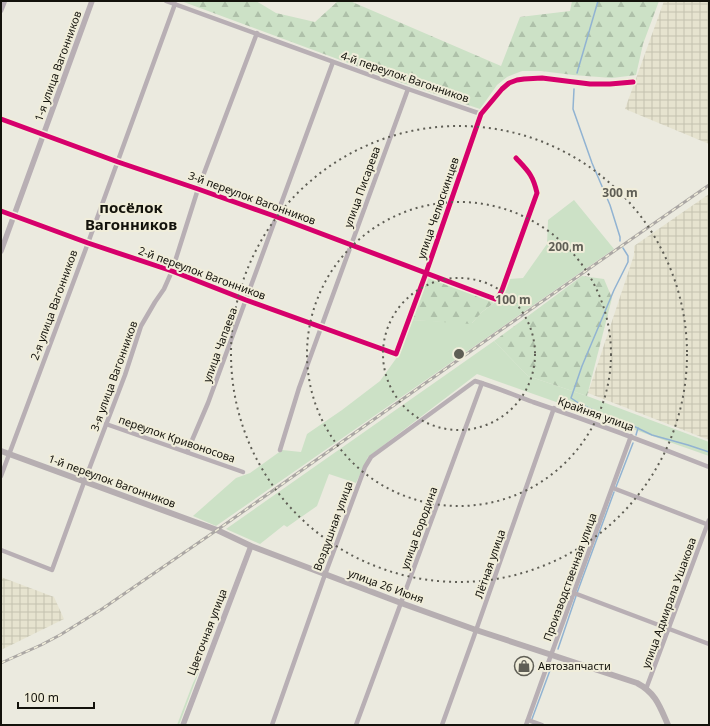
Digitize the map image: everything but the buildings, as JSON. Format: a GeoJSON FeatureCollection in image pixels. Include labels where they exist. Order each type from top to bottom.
{"type":"FeatureCollection","features":[{"type":"Feature","properties":{"kind":"main road","name":"1-й переулок Вагонников"},"geometry":{"type":"LineString","coordinates":[[1,451],[217,530]]}},
{"type":"Feature","properties":{"kind":"main road","name":"улица 26 Июня"},"geometry":{"type":"LineString","coordinates":[[217,530],[251,546],[401,603],[476,630],[635,683],[646,689]]}},
{"type":"Feature","properties":{"kind":"main road"},"geometry":{"type":"LineString","coordinates":[[646,689],[656,700],[668,725]]}},
{"type":"Feature","properties":{"kind":"street"},"geometry":{"type":"LineString","coordinates":[[1,11],[4,1]]}},
{"type":"Feature","properties":{"kind":"street","name":"1-я улица Вагонников"},"geometry":{"type":"LineString","coordinates":[[1,251],[92,1]]}},
{"type":"Feature","properties":{"kind":"street","name":"4-й переулок Вагонников"},"geometry":{"type":"LineString","coordinates":[[166,1],[481,114]]}},
{"type":"Feature","properties":{"kind":"street","name":"2-я улица Вагонников"},"geometry":{"type":"LineString","coordinates":[[1,476],[118,162],[174,4]]}},
{"type":"Feature","properties":{"kind":"street","name":"3-я улица Вагонников"},"geometry":{"type":"LineString","coordinates":[[1,550],[52,570],[125,376],[142,326],[164,289],[172,271],[198,189],[257,33]]}},
{"type":"Feature","properties":{"kind":"street","name":"улица Чапаева"},"geometry":{"type":"LineString","coordinates":[[187,452],[208,404],[333,62]]}},
{"type":"Feature","properties":{"kind":"street"},"geometry":{"type":"LineString","coordinates":[[481,114],[502,89],[509,83],[517,80],[542,78],[597,84],[633,82]]}},
{"type":"Feature","properties":{"kind":"street","name":"улица Писарева"},"geometry":{"type":"LineString","coordinates":[[280,450],[299,388],[408,89]]}},
{"type":"Feature","properties":{"kind":"street","name":"улица Челюскинцев"},"geometry":{"type":"LineString","coordinates":[[396,354],[426,273],[481,114]]}},
{"type":"Feature","properties":{"kind":"street","name":"3-й переулок Вагонников"},"geometry":{"type":"LineString","coordinates":[[1,119],[118,162],[198,189],[495,299],[499,296],[502,290],[537,193],[534,180],[528,170],[516,158]]}},
{"type":"Feature","properties":{"kind":"street","name":"2-й переулок Вагонников"},"geometry":{"type":"LineString","coordinates":[[1,211],[88,243],[172,271],[246,300],[396,354]]}},
{"type":"Feature","properties":{"kind":"street","name":"Крайняя улица"},"geometry":{"type":"LineString","coordinates":[[475,381],[631,436],[709,467]]}},
{"type":"Feature","properties":{"kind":"street","name":"Воздушная улица"},"geometry":{"type":"LineString","coordinates":[[272,725],[325,574],[365,467],[371,457],[475,381]]}},
{"type":"Feature","properties":{"kind":"street","name":"улица Бородина"},"geometry":{"type":"LineString","coordinates":[[356,725],[482,383]]}},
{"type":"Feature","properties":{"kind":"street","name":"Лётная улица"},"geometry":{"type":"LineString","coordinates":[[442,725],[554,408]]}},
{"type":"Feature","properties":{"kind":"street","name":"переулок Кривоносова"},"geometry":{"type":"LineString","coordinates":[[106,424],[243,472]]}},
{"type":"Feature","properties":{"kind":"street","name":"Производственная улица"},"geometry":{"type":"LineString","coordinates":[[527,722],[631,436]]}},
{"type":"Feature","properties":{"kind":"street","name":"улица Адмирала Ушакова"},"geometry":{"type":"LineString","coordinates":[[613,488],[708,523],[646,689]]}},
{"type":"Feature","properties":{"kind":"street","name":"Цветочная улица"},"geometry":{"type":"LineString","coordinates":[[183,725],[251,546]]}},
{"type":"Feature","properties":{"kind":"street"},"geometry":{"type":"LineString","coordinates":[[574,594],[709,644]]}},
{"type":"Feature","properties":{"kind":"street"},"geometry":{"type":"LineString","coordinates":[[527,722],[542,725]]}},
{"type":"Feature","properties":{"kind":"shaded area"},"geometry":{"type":"Polygon","coordinates":[[[664,1],[709,1],[709,144],[625,109],[664,1]]]}},
{"type":"Feature","properties":{"kind":"shaded area"},"geometry":{"type":"Polygon","coordinates":[[[709,194],[709,440],[588,393],[634,255],[634,246],[709,194]]]}},
{"type":"Feature","properties":{"kind":"shaded area"},"geometry":{"type":"Polygon","coordinates":[[[1,577],[54,597],[64,619],[1,650],[1,577]]]}},
{"type":"Feature","properties":{"kind":"green space"},"geometry":{"type":"Polygon","coordinates":[[[181,1],[256,1],[276,13],[315,22],[338,1],[350,1],[501,66],[520,17],[570,11],[572,1],[659,1],[643,44],[636,75],[612,78],[541,71],[522,71],[507,77],[497,85],[480,109],[394,80],[181,1]]]}},
{"type":"Feature","properties":{"kind":"green space"},"geometry":{"type":"Polygon","coordinates":[[[574,200],[614,249],[216,526],[193,516],[236,478],[250,473],[282,450],[301,452],[307,434],[380,381],[400,353],[412,320],[472,323],[482,312],[501,298],[509,279],[523,278],[547,244],[548,220],[574,200]]]}},
{"type":"Feature","properties":{"kind":"green space"},"geometry":{"type":"Polygon","coordinates":[[[427,276],[495,302],[482,312],[471,324],[412,320],[427,276]]]}},
{"type":"Feature","properties":{"kind":"green space"},"geometry":{"type":"Polygon","coordinates":[[[582,276],[604,279],[612,298],[587,396],[528,376],[494,341],[582,276]]]}},
{"type":"Feature","properties":{"kind":"green space"},"geometry":{"type":"Polygon","coordinates":[[[494,341],[528,376],[587,396],[709,442],[709,456],[477,374],[368,457],[356,483],[329,474],[317,506],[287,527],[284,525],[260,544],[226,529],[494,341]]]}},
{"type":"Feature","properties":{"kind":"green space"},"geometry":{"type":"Polygon","coordinates":[[[200,669],[179,725],[177,725],[193,683],[200,669]]]}},
{"type":"Feature","properties":{"kind":"waterway"},"geometry":{"type":"LineString","coordinates":[[577,73],[598,1]]}},
{"type":"Feature","properties":{"kind":"waterway"},"geometry":{"type":"LineString","coordinates":[[574,89],[573,109],[592,163],[610,205],[620,241]]}},
{"type":"Feature","properties":{"kind":"waterway"},"geometry":{"type":"LineString","coordinates":[[623,248],[628,256],[628,262],[614,290],[582,366],[571,398],[580,404],[604,415],[627,423],[652,435],[709,452]]}},
{"type":"Feature","properties":{"kind":"waterway"},"geometry":{"type":"LineString","coordinates":[[636,435],[638,428]]}},
{"type":"Feature","properties":{"kind":"waterway"},"geometry":{"type":"LineString","coordinates":[[616,487],[633,443]]}},
{"type":"Feature","properties":{"kind":"waterway"},"geometry":{"type":"LineString","coordinates":[[577,593],[614,492]]}},
{"type":"Feature","properties":{"kind":"waterway"},"geometry":{"type":"LineString","coordinates":[[558,649],[576,596]]}},
{"type":"Feature","properties":{"kind":"waterway"},"geometry":{"type":"LineString","coordinates":[[532,719],[552,665]]}},
{"type":"Feature","properties":{"kind":"railway"},"geometry":{"type":"LineString","coordinates":[[1,663],[60,635],[102,609],[709,185]]}},
{"type":"Feature","properties":{"kind":"cycle path"},"geometry":{"type":"LineString","coordinates":[[1,211],[88,243],[172,271],[246,300],[396,354],[426,273],[481,114],[502,89],[509,83],[517,80],[542,78],[590,84],[633,82]]}},
{"type":"Feature","properties":{"kind":"cycle path"},"geometry":{"type":"LineString","coordinates":[[1,119],[118,162],[277,217],[495,299],[499,296],[502,290],[537,193],[530,174],[516,158]]}},
{"type":"Feature","properties":{"kind":"place","name":"Автозапчасти"},"geometry":{"type":"Point","coordinates":[524,666]}},
{"type":"Feature","properties":{"kind":"district","name":"посёлок Вагонников"},"geometry":{"type":"Point","coordinates":[131,216]}}]}
